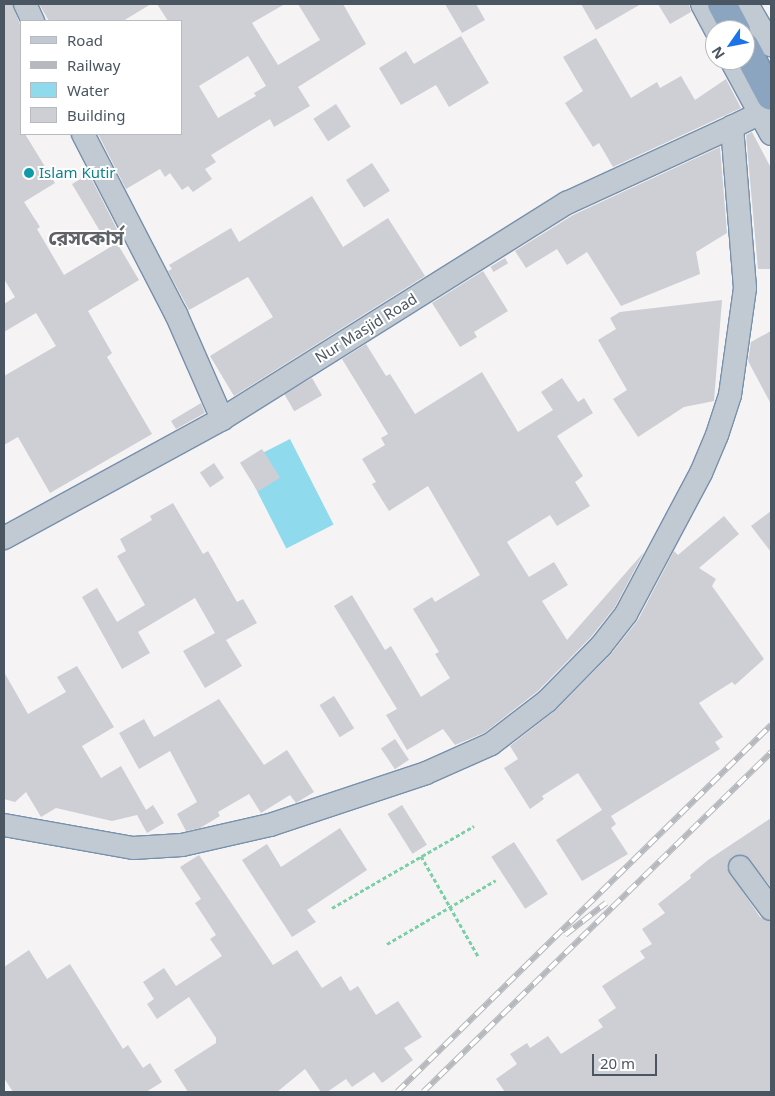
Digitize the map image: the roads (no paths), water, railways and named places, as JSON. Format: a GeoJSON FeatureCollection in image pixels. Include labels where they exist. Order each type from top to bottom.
{"type":"FeatureCollection","features":[{"type":"Feature","properties":{"kind":"highway"},"geometry":{"type":"LineString","coordinates":[[722,4],[731,20]]}},
{"type":"Feature","properties":{"kind":"highway"},"geometry":{"type":"LineString","coordinates":[[754,70],[767,106]]}},
{"type":"Feature","properties":{"kind":"street"},"geometry":{"type":"LineString","coordinates":[[25,4],[33,20]]}},
{"type":"Feature","properties":{"kind":"street"},"geometry":{"type":"LineString","coordinates":[[702,4],[711,20]]}},
{"type":"Feature","properties":{"kind":"street"},"geometry":{"type":"LineString","coordinates":[[747,4],[771,46]]}},
{"type":"Feature","properties":{"kind":"street"},"geometry":{"type":"LineString","coordinates":[[740,70],[767,106],[771,134]]}},
{"type":"Feature","properties":{"kind":"street","name":"Nur Masjid Road"},"geometry":{"type":"LineString","coordinates":[[4,538],[222,419],[518,231],[567,203],[732,127],[767,106]]}},
{"type":"Feature","properties":{"kind":"street"},"geometry":{"type":"LineString","coordinates":[[4,825],[133,848],[199,841],[270,825],[350,801],[451,763],[491,744],[548,701],[601,646],[646,580],[701,473],[730,395],[745,288],[732,127]]}},
{"type":"Feature","properties":{"kind":"street"},"geometry":{"type":"LineString","coordinates":[[84,135],[176,314],[222,419]]}},
{"type":"Feature","properties":{"kind":"street"},"geometry":{"type":"LineString","coordinates":[[740,867],[771,909]]}},
{"type":"Feature","properties":{"kind":"water"},"geometry":{"type":"Polygon","coordinates":[[[290,439],[334,525],[286,549],[243,463],[290,439]]]}},
{"type":"Feature","properties":{"kind":"railway"},"geometry":{"type":"LineString","coordinates":[[397,1092],[771,725]]}},
{"type":"Feature","properties":{"kind":"railway"},"geometry":{"type":"LineString","coordinates":[[423,1092],[771,752]]}},
{"type":"Feature","properties":{"kind":"railway"},"geometry":{"type":"LineString","coordinates":[[565,935],[606,903]]}},
{"type":"Feature","properties":{"kind":"place","name":"Islam Kutir"},"geometry":{"type":"Point","coordinates":[29,173]}},
{"type":"Feature","properties":{"kind":"district","name":"রেসকোর্স"},"geometry":{"type":"Point","coordinates":[86,237]}}]}
